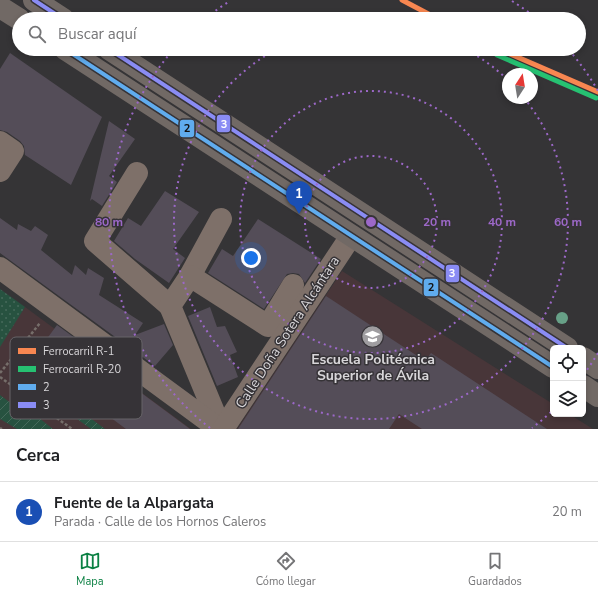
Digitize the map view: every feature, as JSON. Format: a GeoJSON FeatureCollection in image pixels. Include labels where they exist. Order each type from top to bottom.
{"type":"FeatureCollection","features":[{"type":"Feature","properties":{"kind":"main road"},"geometry":{"type":"LineString","coordinates":[[34,0],[52,12]]}},
{"type":"Feature","properties":{"kind":"main road"},"geometry":{"type":"LineString","coordinates":[[0,7],[12,15]]}},
{"type":"Feature","properties":{"kind":"main road"},"geometry":{"type":"LineString","coordinates":[[76,56],[550,365]]}},
{"type":"Feature","properties":{"kind":"main road"},"geometry":{"type":"LineString","coordinates":[[120,56],[562,345]]}},
{"type":"Feature","properties":{"kind":"main road"},"geometry":{"type":"LineString","coordinates":[[586,360],[598,368]]}},
{"type":"Feature","properties":{"kind":"main road"},"geometry":{"type":"LineString","coordinates":[[586,388],[598,396]]}},
{"type":"Feature","properties":{"kind":"street"},"geometry":{"type":"LineString","coordinates":[[0,142],[13,151],[0,171]]}},
{"type":"Feature","properties":{"kind":"street"},"geometry":{"type":"LineString","coordinates":[[136,173],[95,241],[170,306],[221,429]]}},
{"type":"Feature","properties":{"kind":"street"},"geometry":{"type":"LineString","coordinates":[[170,306],[190,276],[221,219]]}},
{"type":"Feature","properties":{"kind":"street","name":"Calle Doña Sotera Alcántara"},"geometry":{"type":"LineString","coordinates":[[221,429],[351,236]]}},
{"type":"Feature","properties":{"kind":"street"},"geometry":{"type":"LineString","coordinates":[[0,268],[95,337]]}},
{"type":"Feature","properties":{"kind":"street"},"geometry":{"type":"LineString","coordinates":[[190,276],[268,326],[293,285]]}},
{"type":"Feature","properties":{"kind":"street"},"geometry":{"type":"LineString","coordinates":[[142,371],[221,429]]}},
{"type":"Feature","properties":{"kind":"path"},"geometry":{"type":"LineString","coordinates":[[28,337],[44,317]]}},
{"type":"Feature","properties":{"kind":"path"},"geometry":{"type":"LineString","coordinates":[[0,373],[10,360]]}},
{"type":"Feature","properties":{"kind":"path"},"geometry":{"type":"LineString","coordinates":[[0,378],[10,385]]}},
{"type":"Feature","properties":{"kind":"path"},"geometry":{"type":"LineString","coordinates":[[58,419],[72,429]]}},
{"type":"Feature","properties":{"kind":"shaded area","name":"Escuela Politécnica Superior de Ávila"},"geometry":{"type":"Polygon","coordinates":[[[342,271],[550,402],[550,417],[574,417],[593,429],[237,429],[342,271]]]}},
{"type":"Feature","properties":{"kind":"shaded area"},"geometry":{"type":"Polygon","coordinates":[[[25,307],[66,337],[10,337],[10,419],[142,419],[142,393],[191,429],[0,429],[0,344],[25,307]]]}},
{"type":"Feature","properties":{"kind":"green space"},"geometry":{"type":"Polygon","coordinates":[[[0,289],[25,307],[0,347],[0,289]]]}},
{"type":"Feature","properties":{"kind":"green space"},"geometry":{"type":"Polygon","coordinates":[[[0,395],[10,402],[10,419],[40,419],[53,429],[17,429],[0,419],[0,395]]]}},
{"type":"Feature","properties":{"kind":"green space"},"geometry":{"type":"Polygon","coordinates":[[[77,419],[92,419],[105,429],[91,429],[77,419]]]}},
{"type":"Feature","properties":{"kind":"building"},"geometry":{"type":"Polygon","coordinates":[[[10,53],[12,56],[14,56],[102,117],[71,185],[25,155],[24,146],[20,141],[7,132],[0,130],[0,69],[10,53]]]}},
{"type":"Feature","properties":{"kind":"building"},"geometry":{"type":"Polygon","coordinates":[[[109,121],[135,139],[109,176],[117,182],[102,206],[92,199],[90,201],[109,121]]]}},
{"type":"Feature","properties":{"kind":"building"},"geometry":{"type":"Polygon","coordinates":[[[165,191],[199,212],[173,249],[185,258],[169,283],[135,259],[114,241],[128,218],[141,226],[165,191]]]}},
{"type":"Feature","properties":{"kind":"building"},"geometry":{"type":"Polygon","coordinates":[[[0,218],[17,230],[18,224],[31,231],[35,226],[48,235],[41,250],[72,275],[75,265],[86,275],[88,268],[104,278],[99,295],[143,323],[135,335],[164,324],[173,345],[155,366],[142,357],[142,337],[115,337],[0,253],[0,218]]]}},
{"type":"Feature","properties":{"kind":"building"},"geometry":{"type":"Polygon","coordinates":[[[258,219],[321,259],[305,283],[299,274],[287,274],[264,309],[208,273],[222,249],[233,256],[258,219]]]}},
{"type":"Feature","properties":{"kind":"building","name":"Escuela Politécnica Superior de Ávila"},"geometry":{"type":"Polygon","coordinates":[[[326,296],[425,361],[431,353],[547,429],[422,429],[399,414],[389,429],[238,429],[326,296]]]}},
{"type":"Feature","properties":{"kind":"building"},"geometry":{"type":"Polygon","coordinates":[[[210,307],[217,327],[225,326],[237,352],[230,355],[238,377],[217,386],[188,316],[210,307]]]}},
{"type":"Feature","properties":{"kind":"building"},"geometry":{"type":"Polygon","coordinates":[[[57,325],[73,337],[48,337],[57,325]]]}},
{"type":"Feature","properties":{"kind":"building"},"geometry":{"type":"Polygon","coordinates":[[[142,393],[190,429],[126,429],[113,419],[142,419],[142,393]]]}},
{"type":"Feature","properties":{"kind":"rail line","name":"R-1"},"geometry":{"type":"LineString","coordinates":[[402,0],[425,12]]}},
{"type":"Feature","properties":{"kind":"rail line","name":"R-20"},"geometry":{"type":"LineString","coordinates":[[499,56],[596,98]]}},
{"type":"Feature","properties":{"kind":"rail line","name":"R-1"},"geometry":{"type":"LineString","coordinates":[[515,56],[598,92]]}},
{"type":"Feature","properties":{"kind":"transit line","name":"3"},"geometry":{"type":"LineString","coordinates":[[34,0],[52,12]]}},
{"type":"Feature","properties":{"kind":"transit line","name":"2"},"geometry":{"type":"LineString","coordinates":[[76,56],[550,365]]}},
{"type":"Feature","properties":{"kind":"transit line","name":"3"},"geometry":{"type":"LineString","coordinates":[[120,56],[562,345]]}},
{"type":"Feature","properties":{"kind":"place","name":"Fuente de la Alpargata"},"geometry":{"type":"Point","coordinates":[299,214]}},
{"type":"Feature","properties":{"kind":"place","name":"Escuela Politécnica Superior de Ávila"},"geometry":{"type":"Point","coordinates":[373,337]}}]}
